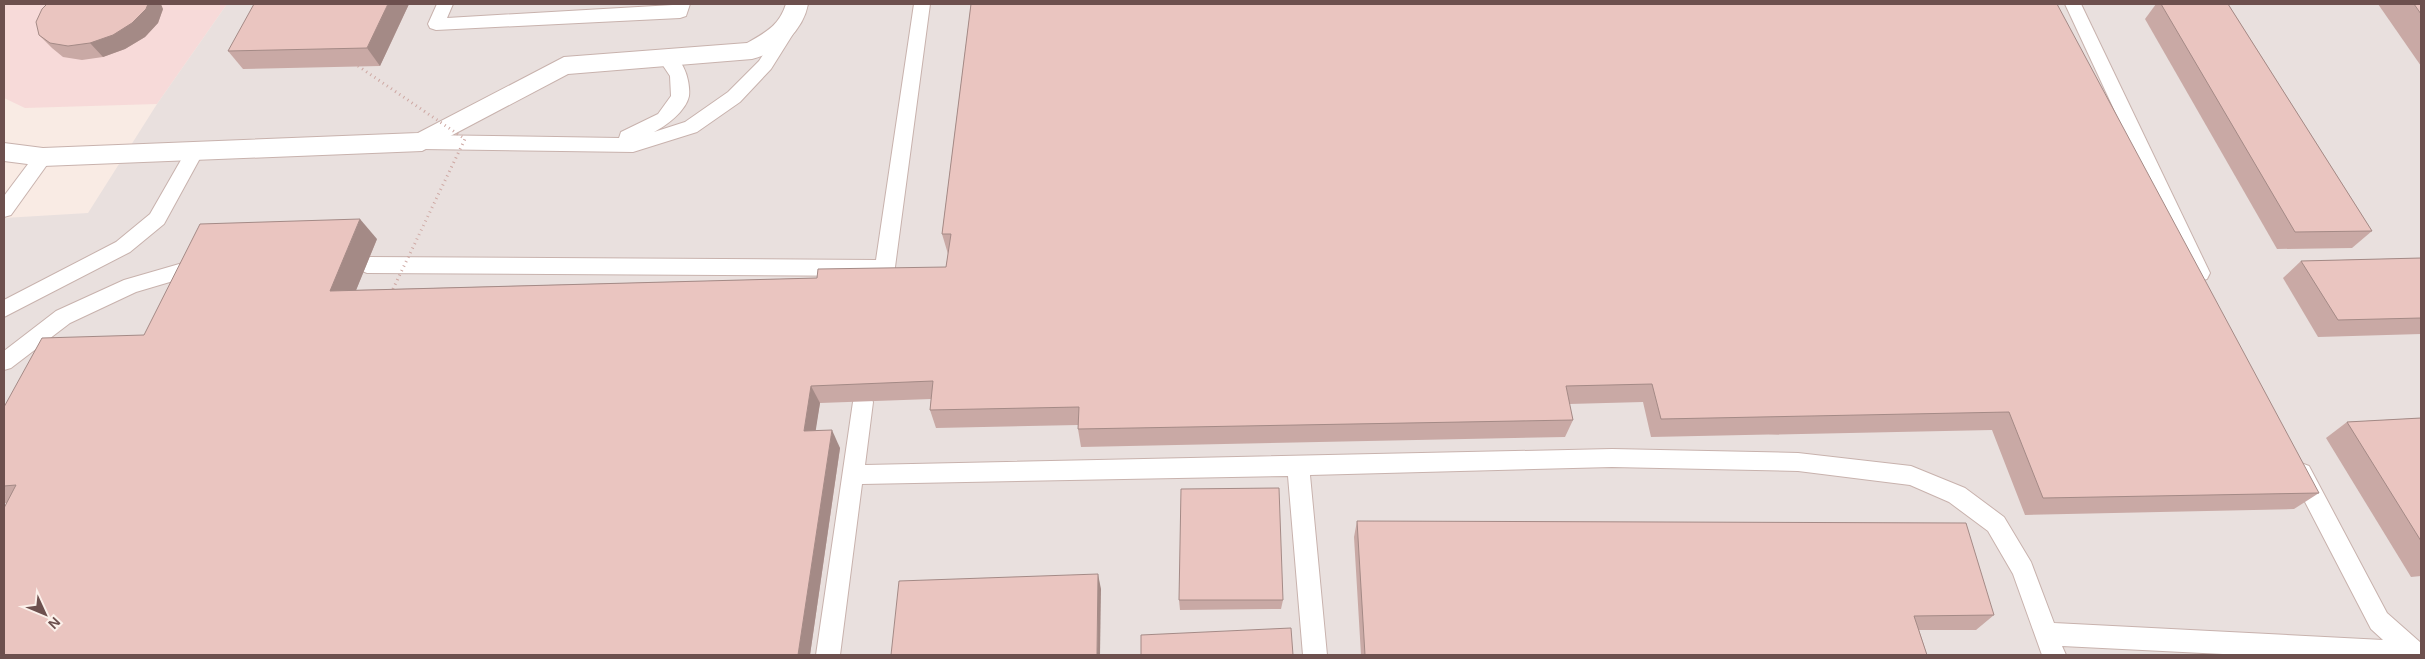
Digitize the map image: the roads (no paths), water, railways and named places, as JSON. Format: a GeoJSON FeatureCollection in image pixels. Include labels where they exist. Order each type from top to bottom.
{"type":"FeatureCollection","features":[{"type":"Feature","properties":{"kind":"street"},"geometry":{"type":"LineString","coordinates":[[4,152],[43,157],[422,142],[564,66],[752,51],[778,35],[795,12]]}},
{"type":"Feature","properties":{"kind":"lane"},"geometry":{"type":"LineString","coordinates":[[445,4],[436,24],[680,12],[682,4]]}},
{"type":"Feature","properties":{"kind":"lane"},"geometry":{"type":"LineString","coordinates":[[882,288],[922,4]]}},
{"type":"Feature","properties":{"kind":"lane"},"geometry":{"type":"LineString","coordinates":[[2073,4],[2207,288]]}},
{"type":"Feature","properties":{"kind":"lane"},"geometry":{"type":"LineString","coordinates":[[422,142],[633,146],[692,127],[734,97],[765,65],[795,12]]}},
{"type":"Feature","properties":{"kind":"lane"},"geometry":{"type":"LineString","coordinates":[[611,145],[664,119],[680,97],[679,75],[667,58]]}},
{"type":"Feature","properties":{"kind":"lane"},"geometry":{"type":"LineString","coordinates":[[4,309],[123,247],[157,218],[195,151]]}},
{"type":"Feature","properties":{"kind":"lane"},"geometry":{"type":"LineString","coordinates":[[4,210],[43,157]]}},
{"type":"Feature","properties":{"kind":"lane"},"geometry":{"type":"LineString","coordinates":[[4,362],[63,317],[130,286],[209,264]]}},
{"type":"Feature","properties":{"kind":"lane"},"geometry":{"type":"LineString","coordinates":[[368,265],[885,268]]}},
{"type":"Feature","properties":{"kind":"lane"},"geometry":{"type":"LineString","coordinates":[[828,655],[863,402]]}},
{"type":"Feature","properties":{"kind":"lane"},"geometry":{"type":"LineString","coordinates":[[2292,455],[2378,621],[2417,653]]}},
{"type":"Feature","properties":{"kind":"lane"},"geometry":{"type":"LineString","coordinates":[[853,474],[1612,458],[1798,462],[1911,476],[1957,495],[1996,524],[2023,569],[2054,655]]}},
{"type":"Feature","properties":{"kind":"lane"},"geometry":{"type":"LineString","coordinates":[[1298,466],[1315,655]]}},
{"type":"Feature","properties":{"kind":"lane"},"geometry":{"type":"LineString","coordinates":[[2046,634],[2417,653]]}}]}
